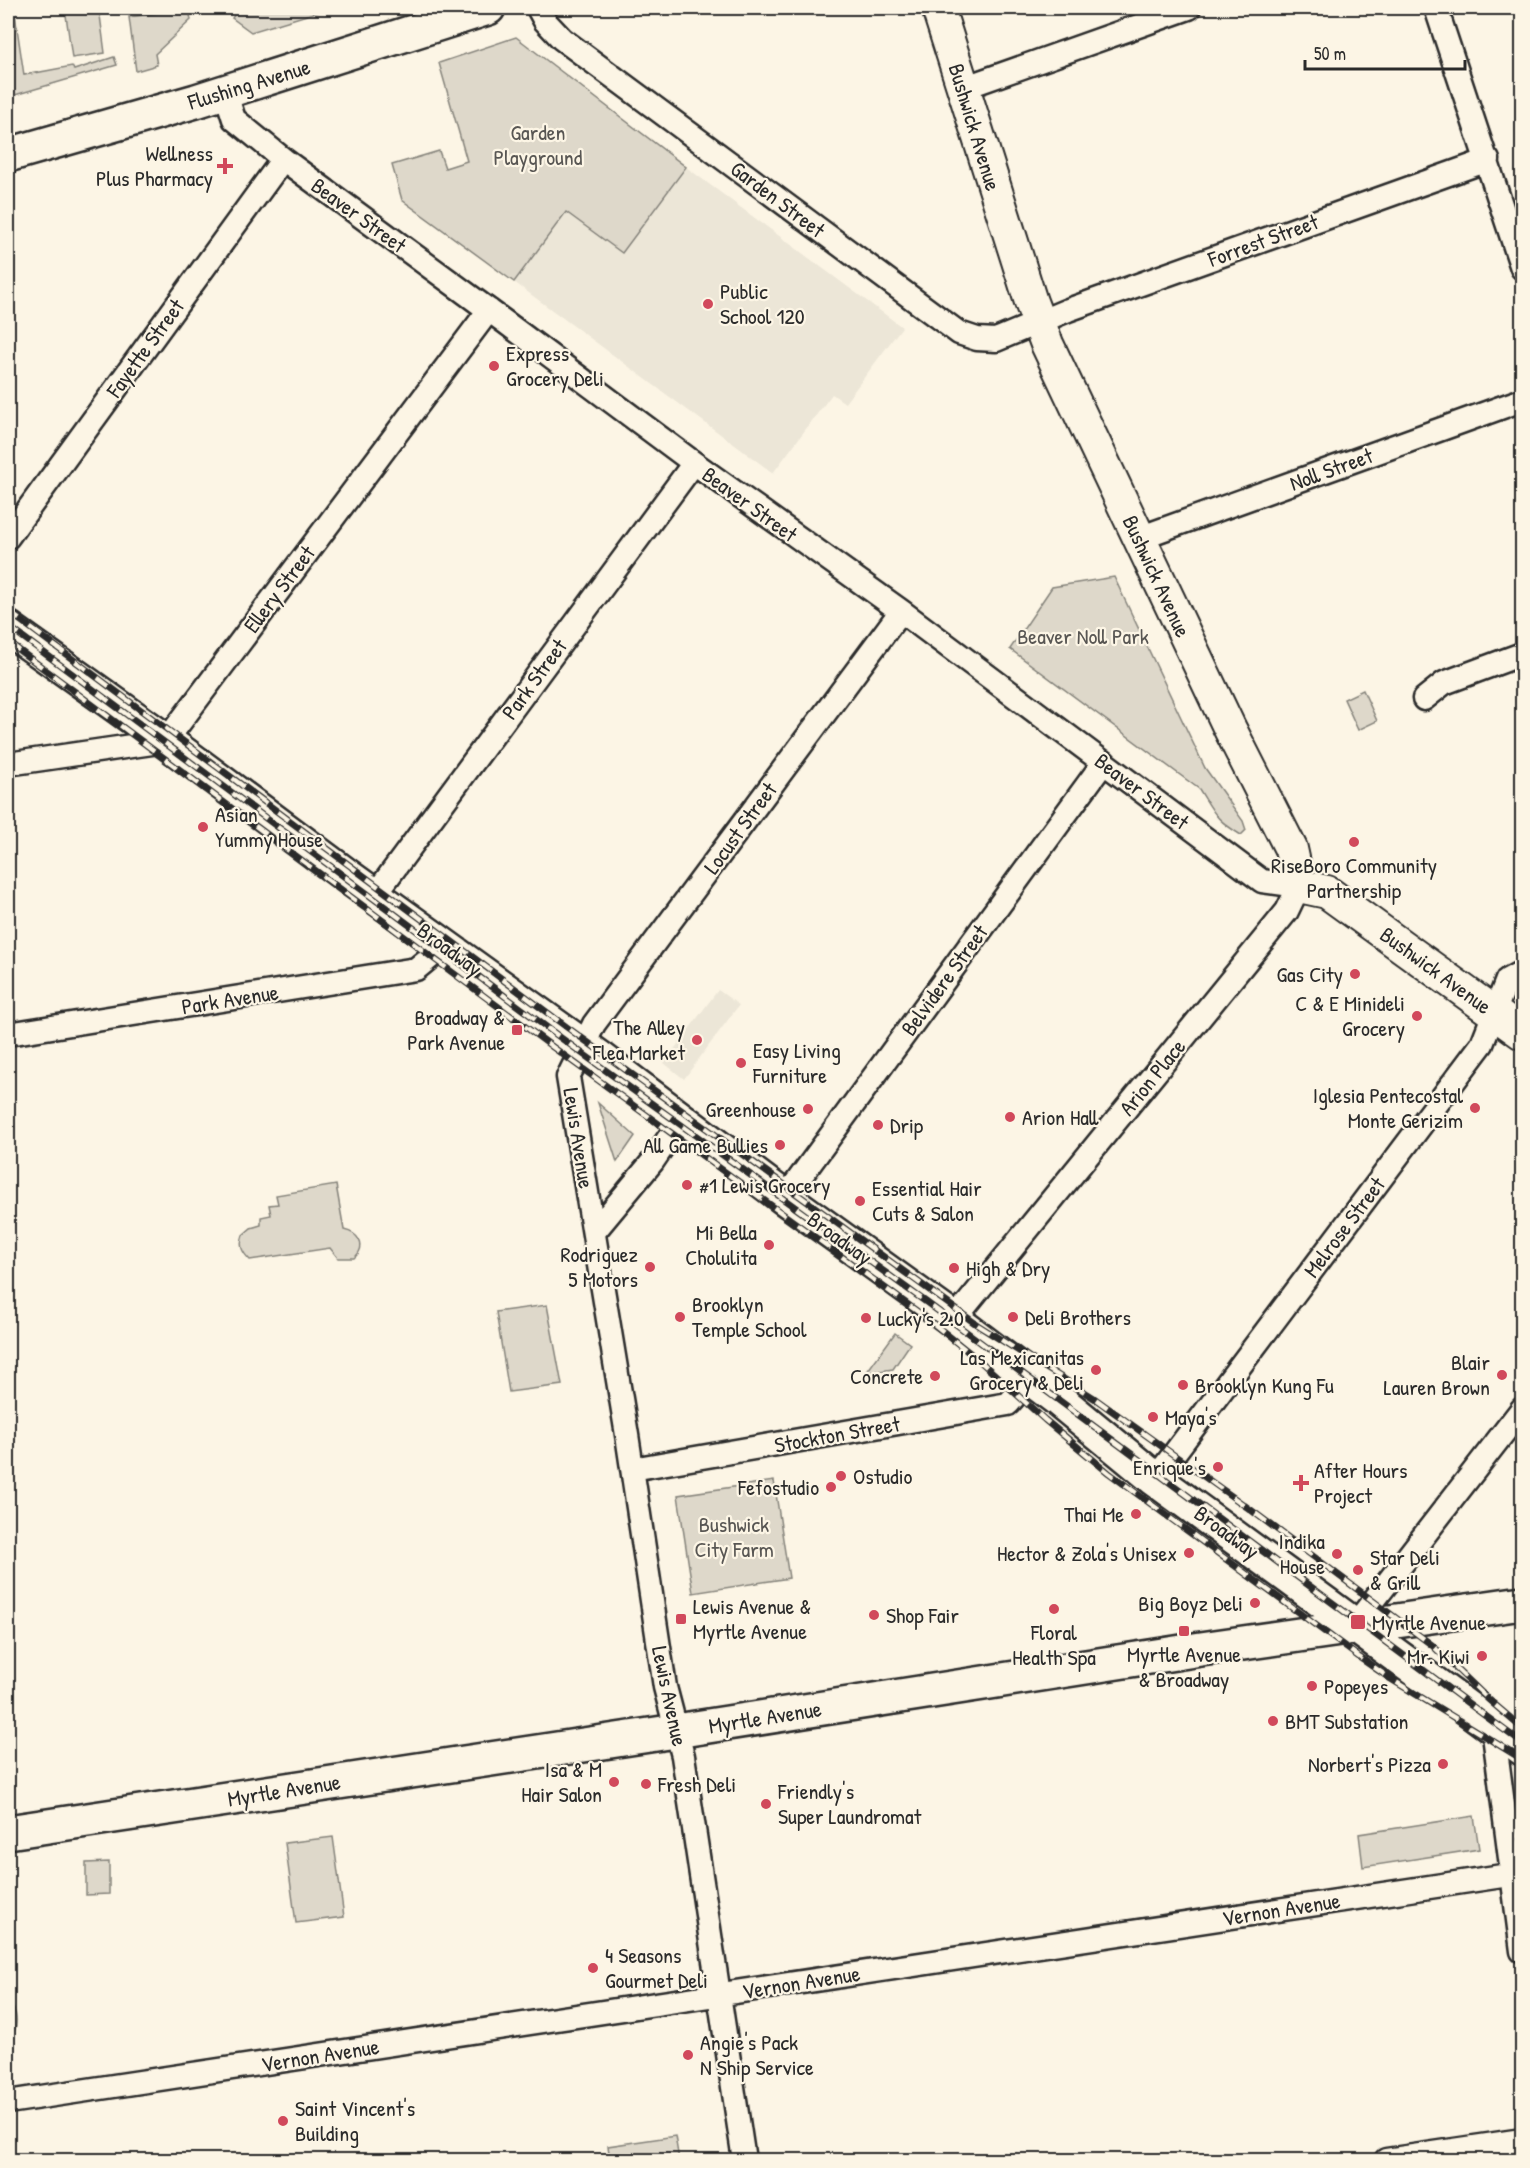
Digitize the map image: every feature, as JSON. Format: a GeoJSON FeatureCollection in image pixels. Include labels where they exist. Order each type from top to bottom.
{"type":"FeatureCollection","features":[{"type":"Feature","properties":{"kind":"main road","name":"Flushing Avenue"},"geometry":{"type":"LineString","coordinates":[[8,155],[225,92],[489,8]]}},
{"type":"Feature","properties":{"kind":"main road","name":"Bushwick Avenue"},"geometry":{"type":"LineString","coordinates":[[938,8],[1047,344],[1230,729],[1291,849],[1299,886],[1327,892],[1522,1033]]}},
{"type":"Feature","properties":{"kind":"main road","name":"Broadway"},"geometry":{"type":"LineString","coordinates":[[8,628],[583,1046],[785,1198],[954,1320],[1031,1378],[1155,1479],[1522,1748]]}},
{"type":"Feature","properties":{"kind":"main road","name":"Myrtle Avenue"},"geometry":{"type":"LineString","coordinates":[[8,1832],[1354,1626],[1522,1603]]}},
{"type":"Feature","properties":{"kind":"street","name":"Garden Street"},"geometry":{"type":"LineString","coordinates":[[538,8],[544,21],[562,39],[959,333],[977,339],[996,340],[1038,322]]}},
{"type":"Feature","properties":{"kind":"street"},"geometry":{"type":"LineString","coordinates":[[963,88],[1189,8]]}},
{"type":"Feature","properties":{"kind":"street"},"geometry":{"type":"LineString","coordinates":[[1436,8],[1522,268]]}},
{"type":"Feature","properties":{"kind":"street","name":"Beaver Street"},"geometry":{"type":"LineString","coordinates":[[225,92],[234,119],[283,159],[694,463],[901,611],[1262,881],[1299,886]]}},
{"type":"Feature","properties":{"kind":"street","name":"Fayette Street"},"geometry":{"type":"LineString","coordinates":[[8,537],[283,159]]}},
{"type":"Feature","properties":{"kind":"street","name":"Forrest Street"},"geometry":{"type":"LineString","coordinates":[[1038,322],[1488,160]]}},
{"type":"Feature","properties":{"kind":"street","name":"Ellery Street"},"geometry":{"type":"LineString","coordinates":[[166,741],[489,310]]}},
{"type":"Feature","properties":{"kind":"street","name":"Noll Street"},"geometry":{"type":"LineString","coordinates":[[1139,538],[1522,400]]}},
{"type":"Feature","properties":{"kind":"street","name":"Park Street"},"geometry":{"type":"LineString","coordinates":[[375,895],[694,463]]}},
{"type":"Feature","properties":{"kind":"street","name":"Locust Street"},"geometry":{"type":"LineString","coordinates":[[583,1046],[594,1024],[901,611]]}},
{"type":"Feature","properties":{"kind":"street"},"geometry":{"type":"LineString","coordinates":[[1424,699],[1444,683],[1522,654]]}},
{"type":"Feature","properties":{"kind":"street"},"geometry":{"type":"LineString","coordinates":[[8,764],[166,741]]}},
{"type":"Feature","properties":{"kind":"street","name":"Belvidere Street"},"geometry":{"type":"LineString","coordinates":[[785,1198],[1104,762]]}},
{"type":"Feature","properties":{"kind":"street","name":"Arion Place"},"geometry":{"type":"LineString","coordinates":[[954,1320],[1287,911],[1299,886]]}},
{"type":"Feature","properties":{"kind":"street","name":"Park Avenue"},"geometry":{"type":"LineString","coordinates":[[8,1034],[416,969],[444,945]]}},
{"type":"Feature","properties":{"kind":"street","name":"Melrose Street"},"geometry":{"type":"LineString","coordinates":[[1155,1479],[1482,1044],[1507,980],[1522,972]]}},
{"type":"Feature","properties":{"kind":"street","name":"Lewis Avenue"},"geometry":{"type":"LineString","coordinates":[[583,1046],[568,1077],[665,1688],[682,1756],[744,2160]]}},
{"type":"Feature","properties":{"kind":"street","name":"Lewis Avenue"},"geometry":{"type":"LineString","coordinates":[[594,1232],[653,1161],[681,1120]]}},
{"type":"Feature","properties":{"kind":"street","name":"Stockton Street"},"geometry":{"type":"LineString","coordinates":[[632,1470],[1008,1404],[1031,1378]]}},
{"type":"Feature","properties":{"kind":"street"},"geometry":{"type":"LineString","coordinates":[[1354,1626],[1522,1409]]}},
{"type":"Feature","properties":{"kind":"street"},"geometry":{"type":"LineString","coordinates":[[1493,1727],[1517,1874],[1522,1951]]}},
{"type":"Feature","properties":{"kind":"street","name":"Vernon Avenue"},"geometry":{"type":"LineString","coordinates":[[8,2102],[1517,1874]]}},
{"type":"Feature","properties":{"kind":"street"},"geometry":{"type":"LineString","coordinates":[[1386,2160],[1522,2140]]}},
{"type":"Feature","properties":{"kind":"shaded area","name":"Public School 120"},"geometry":{"type":"Polygon","coordinates":[[[686,167],[902,327],[845,403],[832,394],[773,473],[514,282],[566,212],[622,253],[686,167]]]}},
{"type":"Feature","properties":{"kind":"shaded area","name":"The Alley Flea Market"},"geometry":{"type":"Polygon","coordinates":[[[718,990],[739,1005],[684,1079],[664,1063],[718,990]]]}},
{"type":"Feature","properties":{"kind":"green space"},"geometry":{"type":"Polygon","coordinates":[[[8,8],[14,8],[24,75],[72,66],[74,70],[114,57],[117,65],[8,97],[8,8]]]}},
{"type":"Feature","properties":{"kind":"green space"},"geometry":{"type":"Polygon","coordinates":[[[65,8],[99,8],[105,53],[72,58],[65,8]]]}},
{"type":"Feature","properties":{"kind":"green space"},"geometry":{"type":"Polygon","coordinates":[[[239,8],[330,8],[251,32],[232,18],[239,8]]]}},
{"type":"Feature","properties":{"kind":"green space"},"geometry":{"type":"Polygon","coordinates":[[[189,9],[191,20],[155,54],[157,65],[136,71],[129,17],[189,9]]]}},
{"type":"Feature","properties":{"kind":"green space","name":"Garden Playground"},"geometry":{"type":"Polygon","coordinates":[[[516,37],[686,167],[622,253],[566,212],[514,282],[402,200],[392,165],[439,151],[445,168],[467,161],[439,63],[516,37]]]}},
{"type":"Feature","properties":{"kind":"green space","name":"Beaver Noll Park"},"geometry":{"type":"Polygon","coordinates":[[[1114,577],[1205,768],[1243,821],[1246,830],[1241,835],[1216,815],[1199,789],[1010,649],[1052,587],[1114,577]]]}},
{"type":"Feature","properties":{"kind":"green space"},"geometry":{"type":"Polygon","coordinates":[[[1363,690],[1377,721],[1358,730],[1344,699],[1363,690]]]}},
{"type":"Feature","properties":{"kind":"green space"},"geometry":{"type":"Polygon","coordinates":[[[598,1103],[635,1136],[617,1162],[598,1103]]]}},
{"type":"Feature","properties":{"kind":"green space"},"geometry":{"type":"Polygon","coordinates":[[[336,1185],[344,1230],[357,1237],[361,1245],[354,1258],[338,1258],[330,1248],[250,1260],[245,1254],[241,1246],[243,1235],[251,1228],[261,1225],[261,1217],[271,1215],[269,1205],[278,1204],[276,1195],[336,1185]]]}},
{"type":"Feature","properties":{"kind":"green space"},"geometry":{"type":"Polygon","coordinates":[[[547,1305],[562,1385],[509,1392],[496,1312],[547,1305]]]}},
{"type":"Feature","properties":{"kind":"green space"},"geometry":{"type":"Polygon","coordinates":[[[895,1333],[910,1344],[893,1369],[866,1373],[895,1333]]]}},
{"type":"Feature","properties":{"kind":"green space","name":"Bushwick City Farm"},"geometry":{"type":"Polygon","coordinates":[[[774,1481],[789,1578],[693,1593],[678,1495],[774,1481]]]}},
{"type":"Feature","properties":{"kind":"green space"},"geometry":{"type":"Polygon","coordinates":[[[1474,1816],[1479,1849],[1363,1867],[1359,1834],[1474,1816]]]}},
{"type":"Feature","properties":{"kind":"green space"},"geometry":{"type":"Polygon","coordinates":[[[333,1837],[344,1917],[296,1923],[285,1843],[333,1837]]]}},
{"type":"Feature","properties":{"kind":"green space"},"geometry":{"type":"Polygon","coordinates":[[[109,1862],[109,1894],[86,1895],[86,1863],[109,1862]]]}},
{"type":"Feature","properties":{"kind":"green space"},"geometry":{"type":"Polygon","coordinates":[[[8,1999],[14,2009],[16,2025],[8,2039],[8,1999]]]}},
{"type":"Feature","properties":{"kind":"green space"},"geometry":{"type":"Polygon","coordinates":[[[675,2136],[679,2160],[610,2160],[608,2146],[675,2136]]]}},
{"type":"Feature","properties":{"kind":"railway"},"geometry":{"type":"LineString","coordinates":[[8,611],[568,1028],[979,1326],[1094,1398],[1251,1510],[1432,1645],[1522,1728]]}},
{"type":"Feature","properties":{"kind":"railway"},"geometry":{"type":"LineString","coordinates":[[8,626],[561,1038],[926,1302],[1522,1743]]}},
{"type":"Feature","properties":{"kind":"railway"},"geometry":{"type":"LineString","coordinates":[[8,642],[554,1048],[925,1317],[981,1362],[1045,1420],[1109,1473],[1359,1657],[1522,1759]]}},
{"type":"Feature","properties":{"kind":"place","name":"Wellness Plus Pharmacy"},"geometry":{"type":"Point","coordinates":[225,166]}},
{"type":"Feature","properties":{"kind":"place","name":"Public School 120"},"geometry":{"type":"Point","coordinates":[708,304]}},
{"type":"Feature","properties":{"kind":"place","name":"Express Grocery Deli"},"geometry":{"type":"Point","coordinates":[494,366]}},
{"type":"Feature","properties":{"kind":"place","name":"Asian Yummy House"},"geometry":{"type":"Point","coordinates":[203,827]}},
{"type":"Feature","properties":{"kind":"place","name":"RiseBoro Community Partnership"},"geometry":{"type":"Point","coordinates":[1354,842]}},
{"type":"Feature","properties":{"kind":"place","name":"Gas City"},"geometry":{"type":"Point","coordinates":[1355,974]}},
{"type":"Feature","properties":{"kind":"place","name":"C & E Minideli Grocery"},"geometry":{"type":"Point","coordinates":[1417,1016]}},
{"type":"Feature","properties":{"kind":"place","name":"Broadway & Park Avenue"},"geometry":{"type":"Point","coordinates":[517,1030]}},
{"type":"Feature","properties":{"kind":"place","name":"The Alley Flea Market"},"geometry":{"type":"Point","coordinates":[697,1040]}},
{"type":"Feature","properties":{"kind":"place","name":"Easy Living Furniture"},"geometry":{"type":"Point","coordinates":[741,1063]}},
{"type":"Feature","properties":{"kind":"place","name":"Iglesia Pentecostal Monte Gerizim"},"geometry":{"type":"Point","coordinates":[1475,1108]}},
{"type":"Feature","properties":{"kind":"place","name":"Greenhouse"},"geometry":{"type":"Point","coordinates":[808,1109]}},
{"type":"Feature","properties":{"kind":"place","name":"Arion Hall"},"geometry":{"type":"Point","coordinates":[1010,1117]}},
{"type":"Feature","properties":{"kind":"place","name":"Drip"},"geometry":{"type":"Point","coordinates":[878,1125]}},
{"type":"Feature","properties":{"kind":"place","name":"All Game Bullies"},"geometry":{"type":"Point","coordinates":[780,1145]}},
{"type":"Feature","properties":{"kind":"place","name":"#1 Lewis Grocery"},"geometry":{"type":"Point","coordinates":[687,1185]}},
{"type":"Feature","properties":{"kind":"place","name":"Essential Hair Cuts & Salon"},"geometry":{"type":"Point","coordinates":[860,1201]}},
{"type":"Feature","properties":{"kind":"place","name":"Mi Bella Cholulita"},"geometry":{"type":"Point","coordinates":[769,1245]}},
{"type":"Feature","properties":{"kind":"place","name":"Rodriguez 5 Motors"},"geometry":{"type":"Point","coordinates":[650,1267]}},
{"type":"Feature","properties":{"kind":"place","name":"High & Dry"},"geometry":{"type":"Point","coordinates":[954,1268]}},
{"type":"Feature","properties":{"kind":"place","name":"Brooklyn Temple School"},"geometry":{"type":"Point","coordinates":[680,1317]}},
{"type":"Feature","properties":{"kind":"place","name":"Deli Brothers"},"geometry":{"type":"Point","coordinates":[1013,1317]}},
{"type":"Feature","properties":{"kind":"place","name":"Lucky's 2.0"},"geometry":{"type":"Point","coordinates":[866,1318]}},
{"type":"Feature","properties":{"kind":"place","name":"Las Mexicanitas Grocery & Deli"},"geometry":{"type":"Point","coordinates":[1096,1370]}},
{"type":"Feature","properties":{"kind":"place","name":"Blair Lauren Brown"},"geometry":{"type":"Point","coordinates":[1502,1375]}},
{"type":"Feature","properties":{"kind":"place","name":"Concrete"},"geometry":{"type":"Point","coordinates":[935,1376]}},
{"type":"Feature","properties":{"kind":"place","name":"Brooklyn Kung Fu"},"geometry":{"type":"Point","coordinates":[1183,1385]}},
{"type":"Feature","properties":{"kind":"place","name":"Maya's"},"geometry":{"type":"Point","coordinates":[1153,1417]}},
{"type":"Feature","properties":{"kind":"place","name":"Enrique's"},"geometry":{"type":"Point","coordinates":[1218,1467]}},
{"type":"Feature","properties":{"kind":"place","name":"Ostudio"},"geometry":{"type":"Point","coordinates":[841,1476]}},
{"type":"Feature","properties":{"kind":"place","name":"After Hours Project"},"geometry":{"type":"Point","coordinates":[1301,1483]}},
{"type":"Feature","properties":{"kind":"place","name":"Fefostudio"},"geometry":{"type":"Point","coordinates":[831,1487]}},
{"type":"Feature","properties":{"kind":"place","name":"Thai Me"},"geometry":{"type":"Point","coordinates":[1136,1514]}},
{"type":"Feature","properties":{"kind":"place","name":"Hector & Zola's Unisex"},"geometry":{"type":"Point","coordinates":[1189,1553]}},
{"type":"Feature","properties":{"kind":"place","name":"Indika House"},"geometry":{"type":"Point","coordinates":[1337,1554]}},
{"type":"Feature","properties":{"kind":"place","name":"Star Deli & Grill"},"geometry":{"type":"Point","coordinates":[1358,1570]}},
{"type":"Feature","properties":{"kind":"place","name":"Big Boyz Deli"},"geometry":{"type":"Point","coordinates":[1255,1603]}},
{"type":"Feature","properties":{"kind":"place","name":"Floral Health Spa"},"geometry":{"type":"Point","coordinates":[1054,1609]}},
{"type":"Feature","properties":{"kind":"place","name":"Shop Fair"},"geometry":{"type":"Point","coordinates":[874,1615]}},
{"type":"Feature","properties":{"kind":"place","name":"Lewis Avenue & Myrtle Avenue"},"geometry":{"type":"Point","coordinates":[681,1619]}},
{"type":"Feature","properties":{"kind":"place","name":"Myrtle Avenue"},"geometry":{"type":"Point","coordinates":[1358,1622]}},
{"type":"Feature","properties":{"kind":"place","name":"Myrtle Avenue & Broadway"},"geometry":{"type":"Point","coordinates":[1184,1631]}},
{"type":"Feature","properties":{"kind":"place","name":"Mr. Kiwi"},"geometry":{"type":"Point","coordinates":[1482,1656]}},
{"type":"Feature","properties":{"kind":"place","name":"Popeyes"},"geometry":{"type":"Point","coordinates":[1312,1686]}},
{"type":"Feature","properties":{"kind":"place","name":"BMT Substation"},"geometry":{"type":"Point","coordinates":[1273,1721]}},
{"type":"Feature","properties":{"kind":"place","name":"Norbert's Pizza"},"geometry":{"type":"Point","coordinates":[1443,1764]}},
{"type":"Feature","properties":{"kind":"place","name":"Isa & M Hair Salon"},"geometry":{"type":"Point","coordinates":[614,1782]}},
{"type":"Feature","properties":{"kind":"place","name":"Fresh Deli"},"geometry":{"type":"Point","coordinates":[646,1784]}},
{"type":"Feature","properties":{"kind":"place","name":"Friendly's Super Laundromat"},"geometry":{"type":"Point","coordinates":[766,1804]}},
{"type":"Feature","properties":{"kind":"place","name":"4 Seasons Gourmet Deli"},"geometry":{"type":"Point","coordinates":[593,1968]}},
{"type":"Feature","properties":{"kind":"place","name":"Angie's Pack N Ship Service"},"geometry":{"type":"Point","coordinates":[688,2055]}},
{"type":"Feature","properties":{"kind":"place","name":"Saint Vincent's Building"},"geometry":{"type":"Point","coordinates":[283,2121]}}]}
